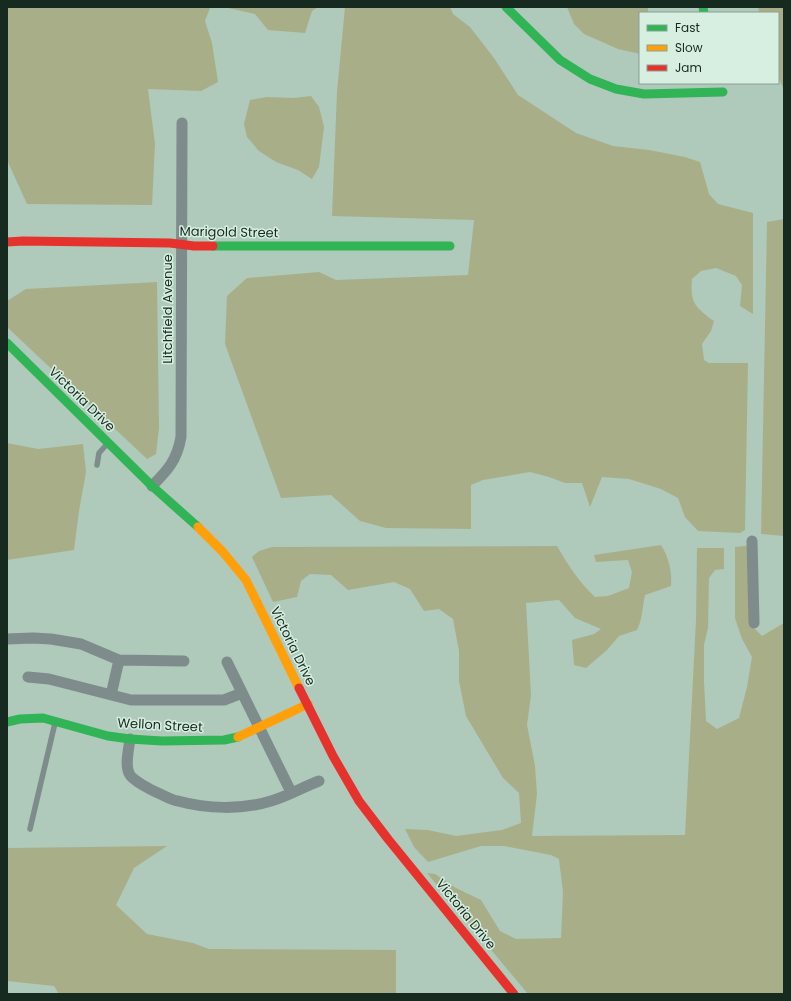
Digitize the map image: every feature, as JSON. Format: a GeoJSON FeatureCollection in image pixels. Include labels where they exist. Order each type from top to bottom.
{"type":"FeatureCollection","features":[{"type":"Feature","properties":{"kind":"street"},"geometry":{"type":"LineString","coordinates":[[506,7],[560,60],[590,79],[616,89],[644,94],[722,87]]}},
{"type":"Feature","properties":{"kind":"street","name":"Litchfield Avenue"},"geometry":{"type":"LineString","coordinates":[[152,486],[168,471],[178,453],[181,437],[182,122]]}},
{"type":"Feature","properties":{"kind":"street","name":"Marigold Street"},"geometry":{"type":"LineString","coordinates":[[7,242],[170,243],[181,245],[224,246],[450,246]]}},
{"type":"Feature","properties":{"kind":"street","name":"Victoria Drive"},"geometry":{"type":"LineString","coordinates":[[7,343],[152,486],[182,512],[233,563],[246,580],[333,756],[359,801],[514,994]]}},
{"type":"Feature","properties":{"kind":"street"},"geometry":{"type":"LineString","coordinates":[[752,541],[754,623]]}},
{"type":"Feature","properties":{"kind":"street"},"geometry":{"type":"LineString","coordinates":[[7,640],[33,638],[73,642],[119,660],[184,661]]}},
{"type":"Feature","properties":{"kind":"street"},"geometry":{"type":"LineString","coordinates":[[111,695],[119,660]]}},
{"type":"Feature","properties":{"kind":"street"},"geometry":{"type":"LineString","coordinates":[[228,662],[291,792]]}},
{"type":"Feature","properties":{"kind":"street"},"geometry":{"type":"LineString","coordinates":[[28,678],[49,679],[131,700],[224,700],[242,693]]}},
{"type":"Feature","properties":{"kind":"street","name":"Wellon Street"},"geometry":{"type":"LineString","coordinates":[[7,722],[43,718],[108,736],[130,739],[162,741],[224,740],[242,736],[308,704]]}},
{"type":"Feature","properties":{"kind":"street"},"geometry":{"type":"LineString","coordinates":[[130,739],[128,760],[130,775],[155,792],[177,801],[200,805],[227,807],[249,806],[272,800],[319,781]]}},
{"type":"Feature","properties":{"kind":"lane"},"geometry":{"type":"LineString","coordinates":[[97,465],[99,453],[108,442]]}},
{"type":"Feature","properties":{"kind":"lane"},"geometry":{"type":"LineString","coordinates":[[30,829],[55,721]]}},
{"type":"Feature","properties":{"kind":"green space"},"geometry":{"type":"Polygon","coordinates":[[[7,7],[318,7],[312,11],[305,33],[268,30],[255,14],[228,8],[210,8],[205,21],[212,43],[218,82],[201,91],[148,89],[155,144],[152,205],[27,204],[7,160],[7,7]]]}},
{"type":"Feature","properties":{"kind":"green space"},"geometry":{"type":"Polygon","coordinates":[[[345,7],[450,7],[453,14],[470,27],[494,58],[518,95],[576,133],[613,146],[649,150],[685,157],[700,162],[709,194],[718,204],[753,213],[753,314],[740,306],[742,285],[736,276],[716,268],[701,271],[692,279],[692,294],[695,304],[702,312],[714,321],[711,331],[702,344],[704,360],[709,363],[748,363],[745,530],[740,533],[698,531],[685,517],[678,498],[661,489],[629,479],[602,477],[590,507],[582,483],[565,483],[530,472],[483,480],[471,485],[471,529],[386,528],[360,521],[331,495],[281,498],[225,344],[227,296],[247,278],[319,272],[336,280],[468,275],[474,220],[332,216],[337,92],[345,7]]]}},
{"type":"Feature","properties":{"kind":"green space"},"geometry":{"type":"Polygon","coordinates":[[[567,7],[648,7],[648,12],[639,12],[639,54],[618,49],[584,34],[574,24],[567,7]]]}},
{"type":"Feature","properties":{"kind":"green space"},"geometry":{"type":"Polygon","coordinates":[[[758,7],[784,7],[784,90],[779,78],[779,12],[759,12],[758,7]]]}},
{"type":"Feature","properties":{"kind":"green space"},"geometry":{"type":"Polygon","coordinates":[[[311,96],[319,107],[324,127],[319,167],[312,179],[298,170],[276,162],[259,151],[247,137],[244,124],[250,100],[267,97],[293,98],[311,96]]]}},
{"type":"Feature","properties":{"kind":"green space"},"geometry":{"type":"Polygon","coordinates":[[[784,219],[784,536],[761,534],[767,222],[784,219]]]}},
{"type":"Feature","properties":{"kind":"green space"},"geometry":{"type":"Polygon","coordinates":[[[157,282],[159,428],[156,454],[147,459],[7,327],[7,301],[26,289],[157,282]]]}},
{"type":"Feature","properties":{"kind":"green space"},"geometry":{"type":"Polygon","coordinates":[[[7,443],[38,449],[83,444],[86,472],[74,550],[7,560],[7,443]]]}},
{"type":"Feature","properties":{"kind":"green space"},"geometry":{"type":"Polygon","coordinates":[[[661,545],[669,565],[671,586],[645,595],[637,630],[619,636],[607,650],[586,668],[574,665],[572,640],[594,634],[601,629],[575,618],[559,600],[526,603],[531,695],[527,725],[535,766],[537,794],[532,836],[685,835],[696,620],[697,548],[724,548],[724,569],[715,570],[709,578],[708,628],[704,645],[706,721],[717,729],[739,718],[747,687],[752,657],[742,639],[735,618],[735,547],[753,545],[750,624],[762,636],[784,623],[784,994],[528,994],[427,873],[435,874],[456,888],[481,900],[500,931],[516,939],[561,938],[563,892],[559,859],[551,855],[504,846],[481,846],[428,862],[414,847],[405,829],[428,830],[456,836],[502,830],[521,823],[519,793],[503,778],[466,716],[459,681],[459,651],[453,619],[439,609],[424,611],[410,589],[394,582],[348,590],[331,575],[310,574],[301,581],[297,597],[273,602],[252,557],[259,551],[272,547],[557,546],[574,573],[595,597],[608,596],[629,588],[632,572],[628,560],[596,562],[594,555],[661,545]]]}},
{"type":"Feature","properties":{"kind":"green space"},"geometry":{"type":"Polygon","coordinates":[[[167,846],[134,868],[116,905],[147,934],[193,943],[209,949],[396,950],[396,994],[59,994],[54,986],[7,981],[7,848],[167,846]]]}},
{"type":"Feature","properties":{"kind":"traffic: fast"},"geometry":{"type":"LineString","coordinates":[[506,7],[560,60],[590,79],[616,89],[644,94],[723,92]]}},
{"type":"Feature","properties":{"kind":"traffic: fast"},"geometry":{"type":"LineString","coordinates":[[703,7],[704,12]]}},
{"type":"Feature","properties":{"kind":"traffic: fast"},"geometry":{"type":"LineString","coordinates":[[213,246],[450,246]]}},
{"type":"Feature","properties":{"kind":"traffic: fast"},"geometry":{"type":"LineString","coordinates":[[7,343],[152,486],[198,527]]}},
{"type":"Feature","properties":{"kind":"traffic: fast"},"geometry":{"type":"LineString","coordinates":[[7,722],[20,719],[43,718],[108,736],[130,739],[162,741],[224,740],[238,737]]}},
{"type":"Feature","properties":{"kind":"traffic: slow"},"geometry":{"type":"LineString","coordinates":[[198,527],[222,551],[246,580],[299,688]]}},
{"type":"Feature","properties":{"kind":"traffic: slow"},"geometry":{"type":"LineString","coordinates":[[238,737],[308,704]]}},
{"type":"Feature","properties":{"kind":"traffic: jam"},"geometry":{"type":"LineString","coordinates":[[7,242],[170,243],[194,246],[213,246]]}},
{"type":"Feature","properties":{"kind":"traffic: jam"},"geometry":{"type":"LineString","coordinates":[[299,688],[333,756],[359,801],[514,994]]}}]}
